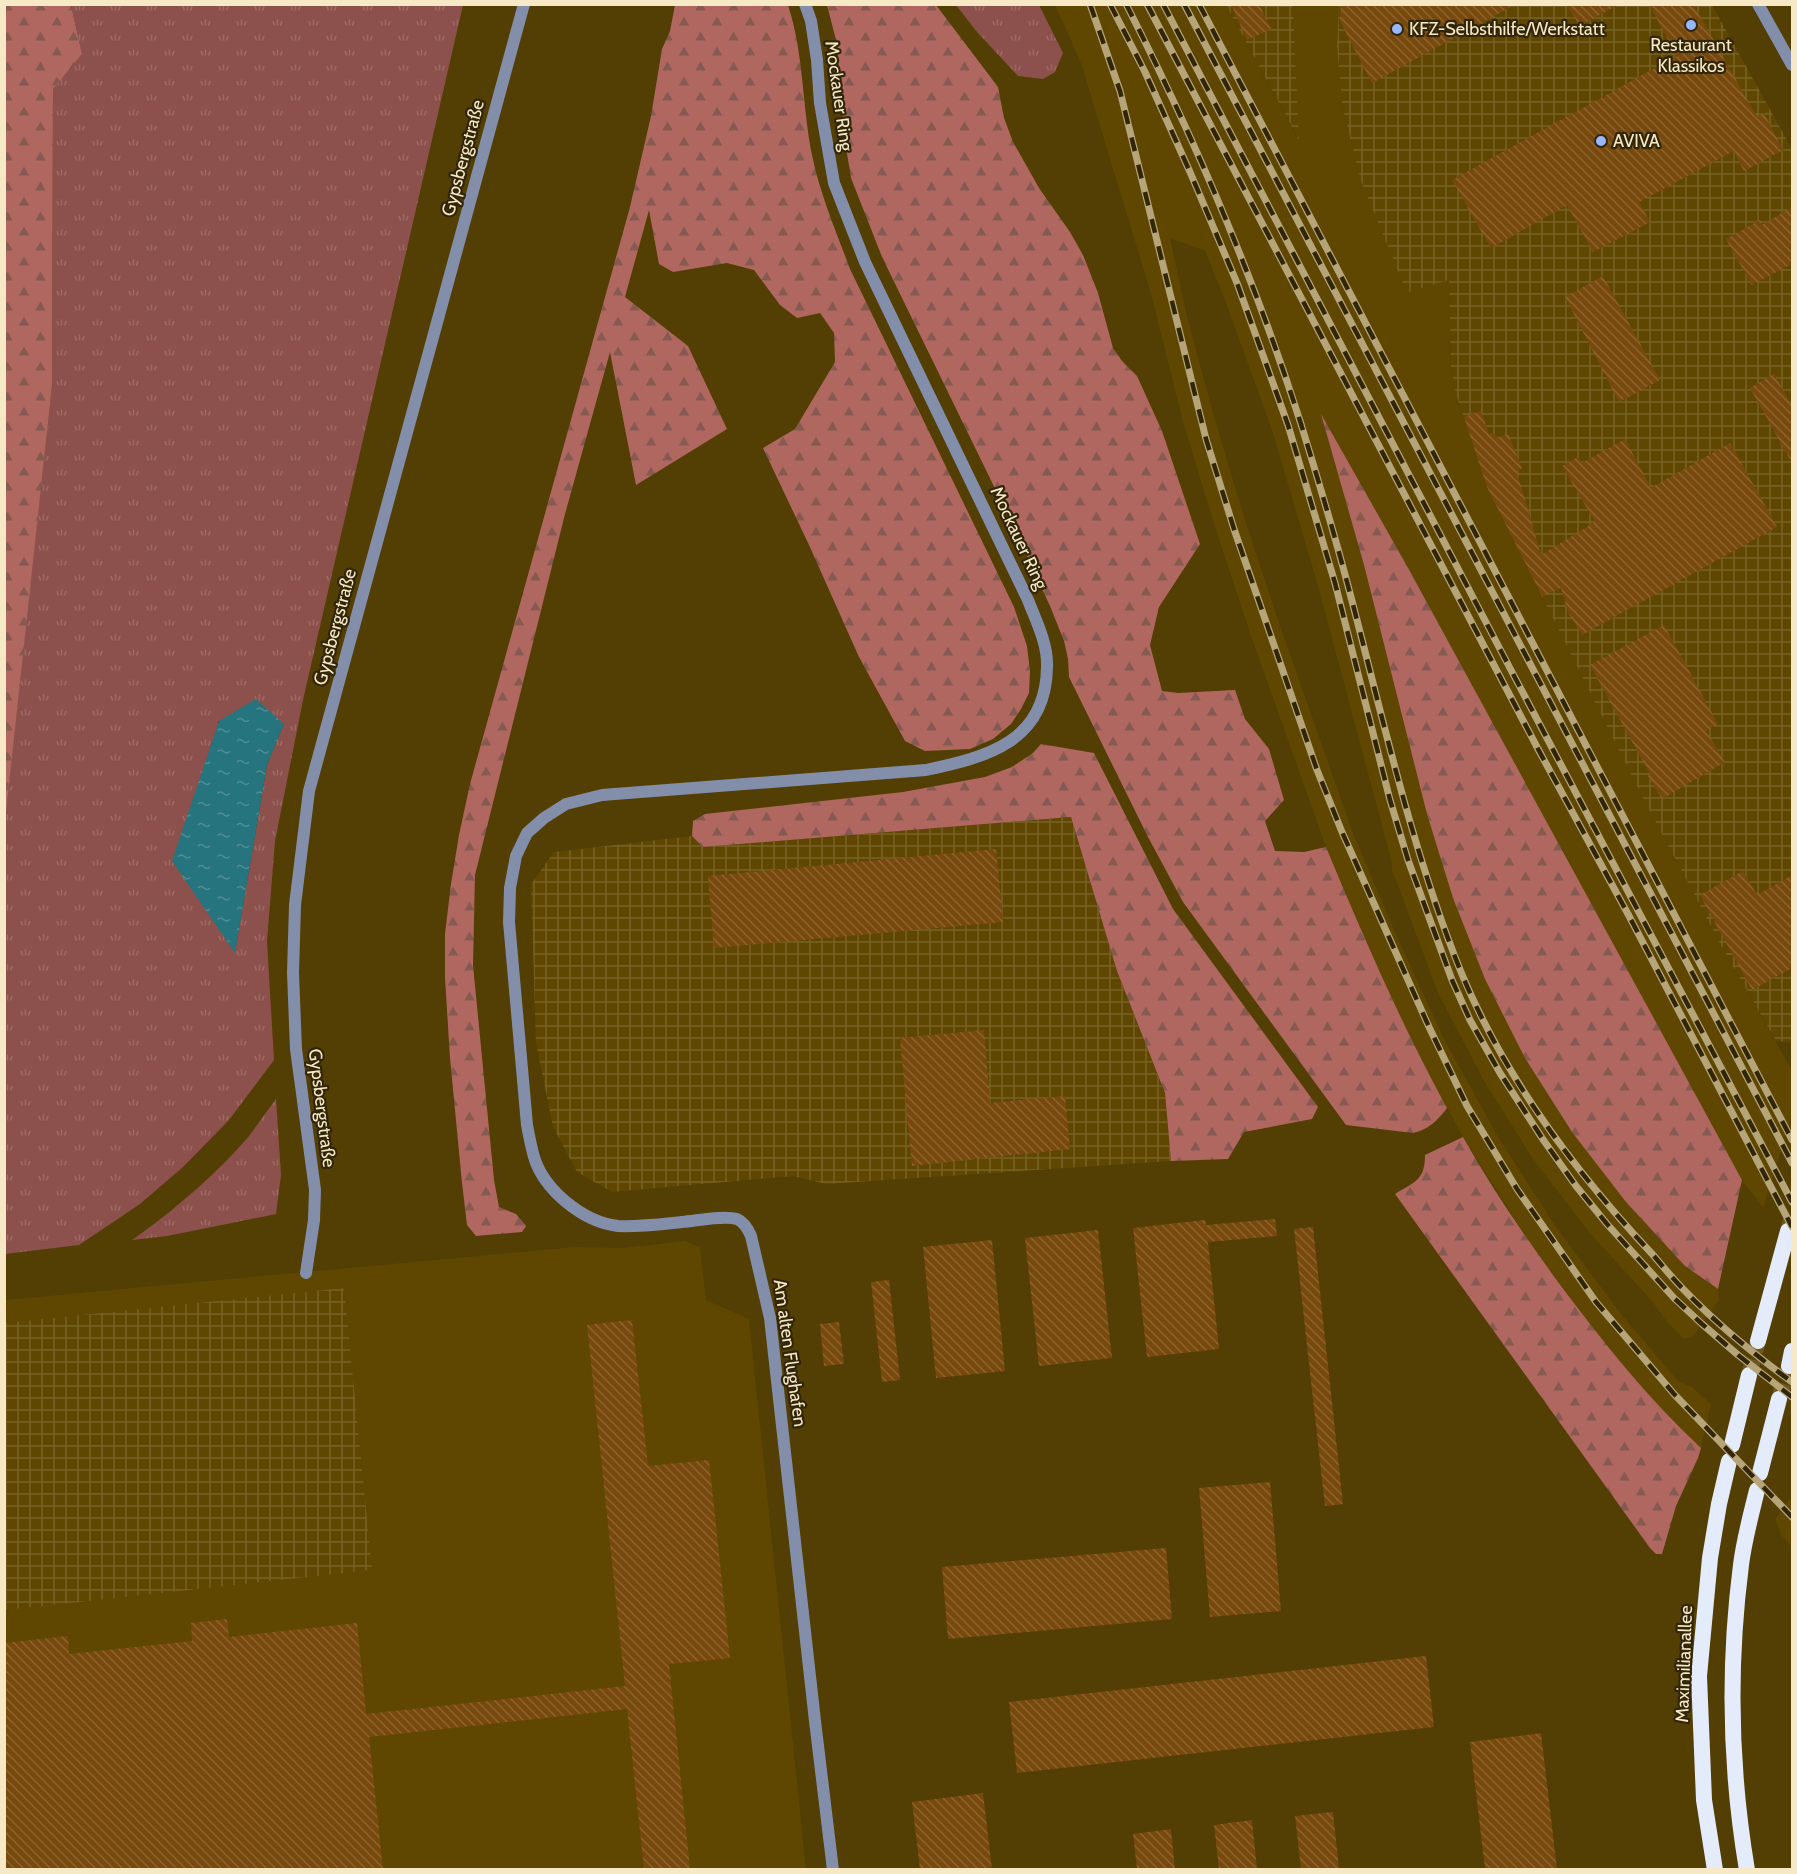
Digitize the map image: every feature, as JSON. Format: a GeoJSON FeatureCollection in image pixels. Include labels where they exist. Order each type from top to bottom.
{"type":"FeatureCollection","features":[{"type":"Feature","properties":{"kind":"highway"},"geometry":{"type":"LineString","coordinates":[[1758,1341],[1788,1231]]}},
{"type":"Feature","properties":{"kind":"highway","name":"Maximilianallee"},"geometry":{"type":"LineString","coordinates":[[1715,1869],[1704,1800],[1700,1676],[1703,1618],[1719,1504],[1749,1375]]}},
{"type":"Feature","properties":{"kind":"highway"},"geometry":{"type":"LineString","coordinates":[[1747,1869],[1735,1778],[1733,1668],[1741,1564],[1779,1399]]}},
{"type":"Feature","properties":{"kind":"street","name":"Gypsbergstraße"},"geometry":{"type":"LineString","coordinates":[[306,1273],[314,1220],[315,1190],[296,1048],[293,973],[295,905],[309,791],[524,4]]}},
{"type":"Feature","properties":{"kind":"street","name":"Mockauer Ring"},"geometry":{"type":"LineString","coordinates":[[651,791],[926,770],[970,760],[1001,748],[1024,730],[1035,716],[1043,696],[1048,665],[1043,640],[1028,600],[865,262],[842,207],[834,183],[820,102],[816,51],[811,21],[805,4]]}},
{"type":"Feature","properties":{"kind":"street"},"geometry":{"type":"LineString","coordinates":[[1758,4],[1792,65]]}},
{"type":"Feature","properties":{"kind":"street","name":"Am alten Flughafen"},"geometry":{"type":"LineString","coordinates":[[651,791],[602,795],[566,804],[544,818],[527,833],[516,856],[510,888],[509,922],[527,1125],[534,1158],[548,1185],[570,1205],[590,1218],[617,1226],[726,1218],[737,1219],[747,1226],[770,1318],[813,1710],[833,1869]]}},
{"type":"Feature","properties":{"kind":"shaded area"},"geometry":{"type":"Polygon","coordinates":[[[1055,5],[1226,5],[1298,139],[1293,5],[1339,5],[1337,46],[1342,105],[1361,181],[1449,279],[1451,367],[1456,394],[1487,487],[1644,800],[1723,949],[1792,1070],[1792,1115],[1763,1208],[1742,1180],[1676,1062],[1407,566],[1322,417],[1364,565],[1626,1202],[1685,1266],[1718,1289],[1719,1300],[1693,1336],[1684,1339],[1668,1323],[1651,1300],[1589,1232],[1533,1159],[1484,1081],[1438,993],[1392,873],[1392,863],[1317,582],[1272,430],[1205,251],[1170,238],[1187,316],[1245,520],[1280,626],[1354,836],[1398,939],[1444,1039],[1497,1135],[1556,1227],[1622,1315],[1678,1381],[1692,1387],[1711,1404],[1701,1448],[1670,1420],[1598,1335],[1531,1245],[1463,1137],[1417,1053],[1370,951],[1326,847],[1251,636],[1183,422],[1151,294],[1081,63],[1055,5]]]}},
{"type":"Feature","properties":{"kind":"shaded area"},"geometry":{"type":"Polygon","coordinates":[[[1226,5],[1293,5],[1299,140],[1226,5]]]}},
{"type":"Feature","properties":{"kind":"shaded area"},"geometry":{"type":"Polygon","coordinates":[[[1339,5],[1712,5],[1792,149],[1792,1043],[1776,1041],[1723,949],[1644,800],[1487,487],[1456,394],[1451,367],[1449,280],[1407,293],[1361,181],[1342,105],[1337,46],[1339,5]]]}},
{"type":"Feature","properties":{"kind":"shaded area"},"geometry":{"type":"Polygon","coordinates":[[[1071,817],[1117,971],[1165,1094],[1171,1161],[826,1184],[793,1176],[612,1192],[577,1172],[553,1127],[536,1043],[531,884],[554,852],[692,836],[703,847],[1071,817]]]}},
{"type":"Feature","properties":{"kind":"shaded area"},"geometry":{"type":"Polygon","coordinates":[[[685,1241],[700,1247],[706,1300],[749,1319],[806,1869],[5,1870],[5,1300],[574,1247],[623,1248],[685,1241]]]}},
{"type":"Feature","properties":{"kind":"shaded area"},"geometry":{"type":"Polygon","coordinates":[[[344,1288],[372,1570],[5,1610],[5,1323],[344,1288]]]}},
{"type":"Feature","properties":{"kind":"shaded area"},"geometry":{"type":"Polygon","coordinates":[[[1791,1498],[1792,1547],[1781,1535],[1775,1519],[1791,1498]]]}},
{"type":"Feature","properties":{"kind":"green space"},"geometry":{"type":"Polygon","coordinates":[[[5,4],[71,5],[82,54],[53,89],[52,386],[5,821],[5,4]]]}},
{"type":"Feature","properties":{"kind":"green space"},"geometry":{"type":"Polygon","coordinates":[[[71,5],[463,5],[303,700],[275,841],[267,941],[274,1060],[229,1120],[183,1167],[140,1204],[79,1245],[5,1254],[4,821],[52,386],[53,88],[82,54],[71,5]],[[218,721],[235,952],[267,765],[284,724],[218,721]]]}},
{"type":"Feature","properties":{"kind":"green space"},"geometry":{"type":"Polygon","coordinates":[[[675,5],[788,5],[797,42],[809,136],[819,184],[850,269],[1014,607],[1027,646],[1030,671],[1029,693],[1011,724],[993,739],[970,749],[925,751],[905,741],[859,657],[763,448],[795,429],[835,362],[834,333],[820,313],[797,318],[780,305],[754,270],[727,263],[673,272],[659,264],[649,210],[625,297],[688,346],[727,429],[636,485],[610,352],[565,514],[475,875],[473,965],[494,1180],[499,1207],[516,1214],[526,1226],[522,1232],[476,1236],[467,1225],[450,1058],[445,934],[451,884],[470,784],[630,207],[651,116],[662,49],[670,31],[675,5]]]}},
{"type":"Feature","properties":{"kind":"green space"},"geometry":{"type":"Polygon","coordinates":[[[827,5],[936,5],[998,87],[1004,118],[1013,142],[1039,188],[1083,255],[1098,293],[1113,348],[1137,376],[1162,431],[1200,544],[1159,607],[1150,645],[1162,691],[1178,693],[1235,690],[1245,719],[1269,749],[1284,800],[1265,821],[1275,851],[1304,852],[1326,847],[1383,979],[1447,1108],[1423,1130],[1413,1133],[1346,1125],[1183,902],[1148,837],[1069,677],[1064,641],[1050,606],[882,257],[851,178],[844,135],[837,44],[827,5]]]}},
{"type":"Feature","properties":{"kind":"green space"},"geometry":{"type":"Polygon","coordinates":[[[956,5],[1039,5],[1063,53],[1055,72],[1043,79],[1018,76],[977,32],[956,5]]]}},
{"type":"Feature","properties":{"kind":"green space"},"geometry":{"type":"Polygon","coordinates":[[[1321,414],[1407,566],[1742,1180],[1718,1289],[1685,1266],[1626,1202],[1572,1132],[1525,1058],[1485,979],[1453,898],[1427,814],[1364,565],[1321,414]]]}},
{"type":"Feature","properties":{"kind":"green space"},"geometry":{"type":"Polygon","coordinates":[[[1041,744],[1094,753],[1173,909],[1318,1107],[1312,1119],[1244,1132],[1228,1159],[1171,1161],[1165,1093],[1117,971],[1071,817],[703,847],[692,836],[693,821],[705,814],[903,792],[985,777],[1012,767],[1033,753],[1041,744]]]}},
{"type":"Feature","properties":{"kind":"green space"},"geometry":{"type":"Polygon","coordinates":[[[276,1099],[281,1175],[276,1214],[167,1236],[132,1240],[178,1205],[223,1164],[249,1136],[276,1099]]]}},
{"type":"Feature","properties":{"kind":"green space"},"geometry":{"type":"Polygon","coordinates":[[[1463,1137],[1510,1213],[1577,1307],[1645,1390],[1701,1448],[1676,1506],[1662,1554],[1656,1554],[1650,1548],[1395,1194],[1421,1176],[1425,1155],[1463,1137]]]}},
{"type":"Feature","properties":{"kind":"water"},"geometry":{"type":"Polygon","coordinates":[[[256,699],[284,724],[267,765],[235,953],[172,861],[219,721],[256,699]]]}},
{"type":"Feature","properties":{"kind":"building"},"geometry":{"type":"Polygon","coordinates":[[[1231,4],[1259,4],[1271,29],[1247,40],[1231,4]]]}},
{"type":"Feature","properties":{"kind":"building"},"geometry":{"type":"Polygon","coordinates":[[[1341,4],[1516,4],[1372,83],[1340,21],[1341,4]]]}},
{"type":"Feature","properties":{"kind":"building"},"geometry":{"type":"Polygon","coordinates":[[[1566,4],[1619,4],[1580,26],[1566,4]]]}},
{"type":"Feature","properties":{"kind":"building","name":"AVIVA"},"geometry":{"type":"Polygon","coordinates":[[[1649,4],[1693,4],[1757,117],[1764,113],[1783,150],[1744,171],[1734,151],[1639,202],[1650,222],[1593,252],[1567,205],[1491,248],[1452,180],[1677,56],[1649,4]]]}},
{"type":"Feature","properties":{"kind":"building"},"geometry":{"type":"Polygon","coordinates":[[[1792,207],[1792,264],[1752,285],[1726,239],[1760,220],[1762,225],[1792,207]]]}},
{"type":"Feature","properties":{"kind":"building"},"geometry":{"type":"Polygon","coordinates":[[[1603,276],[1660,380],[1619,402],[1565,297],[1603,276]]]}},
{"type":"Feature","properties":{"kind":"building"},"geometry":{"type":"Polygon","coordinates":[[[1774,374],[1792,406],[1792,463],[1750,388],[1774,374]]]}},
{"type":"Feature","properties":{"kind":"building"},"geometry":{"type":"Polygon","coordinates":[[[1481,411],[1489,434],[1494,432],[1496,438],[1508,434],[1522,468],[1517,472],[1541,555],[1595,522],[1562,466],[1578,457],[1582,463],[1625,439],[1651,488],[1730,443],[1777,527],[1582,635],[1569,614],[1561,588],[1542,596],[1487,487],[1464,417],[1481,411]]]}},
{"type":"Feature","properties":{"kind":"building"},"geometry":{"type":"Polygon","coordinates":[[[1664,625],[1718,724],[1706,731],[1725,762],[1662,799],[1590,665],[1664,625]]]}},
{"type":"Feature","properties":{"kind":"building"},"geometry":{"type":"Polygon","coordinates":[[[996,849],[1003,922],[714,948],[708,876],[996,849]]]}},
{"type":"Feature","properties":{"kind":"building"},"geometry":{"type":"Polygon","coordinates":[[[1743,871],[1757,895],[1792,875],[1792,968],[1752,990],[1700,895],[1743,871]]]}},
{"type":"Feature","properties":{"kind":"building"},"geometry":{"type":"Polygon","coordinates":[[[984,1030],[990,1103],[1065,1096],[1070,1149],[912,1166],[900,1038],[984,1030]]]}},
{"type":"Feature","properties":{"kind":"building"},"geometry":{"type":"Polygon","coordinates":[[[1275,1219],[1277,1236],[1208,1242],[1219,1349],[1147,1357],[1133,1228],[1205,1220],[1206,1225],[1275,1219]]]}},
{"type":"Feature","properties":{"kind":"building"},"geometry":{"type":"Polygon","coordinates":[[[1313,1227],[1343,1504],[1325,1506],[1294,1229],[1313,1227]]]}},
{"type":"Feature","properties":{"kind":"building"},"geometry":{"type":"Polygon","coordinates":[[[1098,1230],[1112,1358],[1039,1366],[1025,1238],[1098,1230]]]}},
{"type":"Feature","properties":{"kind":"building"},"geometry":{"type":"Polygon","coordinates":[[[992,1240],[1005,1371],[936,1378],[923,1247],[992,1240]]]}},
{"type":"Feature","properties":{"kind":"building"},"geometry":{"type":"Polygon","coordinates":[[[889,1280],[900,1380],[882,1382],[871,1282],[889,1280]]]}},
{"type":"Feature","properties":{"kind":"building"},"geometry":{"type":"Polygon","coordinates":[[[632,1320],[648,1466],[709,1460],[730,1658],[669,1664],[690,1869],[644,1869],[627,1709],[369,1737],[383,1869],[4,1869],[4,1643],[68,1636],[69,1654],[192,1641],[191,1623],[227,1619],[229,1637],[357,1623],[366,1714],[625,1686],[587,1325],[632,1320]]]}},
{"type":"Feature","properties":{"kind":"building"},"geometry":{"type":"Polygon","coordinates":[[[839,1322],[844,1364],[824,1366],[820,1324],[839,1322]]]}},
{"type":"Feature","properties":{"kind":"building"},"geometry":{"type":"Polygon","coordinates":[[[1270,1482],[1281,1611],[1210,1617],[1199,1488],[1270,1482]]]}},
{"type":"Feature","properties":{"kind":"building"},"geometry":{"type":"Polygon","coordinates":[[[1166,1548],[1172,1619],[948,1639],[942,1567],[1166,1548]]]}},
{"type":"Feature","properties":{"kind":"building"},"geometry":{"type":"Polygon","coordinates":[[[1426,1656],[1434,1727],[1017,1773],[1009,1702],[1426,1656]]]}},
{"type":"Feature","properties":{"kind":"building"},"geometry":{"type":"Polygon","coordinates":[[[1541,1733],[1557,1869],[1485,1869],[1470,1742],[1541,1733]]]}},
{"type":"Feature","properties":{"kind":"building"},"geometry":{"type":"Polygon","coordinates":[[[983,1793],[992,1869],[920,1869],[912,1802],[983,1793]]]}},
{"type":"Feature","properties":{"kind":"building"},"geometry":{"type":"Polygon","coordinates":[[[1333,1812],[1339,1869],[1301,1869],[1295,1816],[1333,1812]]]}},
{"type":"Feature","properties":{"kind":"building"},"geometry":{"type":"Polygon","coordinates":[[[1252,1820],[1257,1869],[1219,1869],[1214,1825],[1252,1820]]]}},
{"type":"Feature","properties":{"kind":"building"},"geometry":{"type":"Polygon","coordinates":[[[1171,1829],[1175,1869],[1137,1869],[1133,1834],[1171,1829]]]}},
{"type":"Feature","properties":{"kind":"tunnel"},"geometry":{"type":"LineString","coordinates":[[1788,1231],[1792,1216]]}},
{"type":"Feature","properties":{"kind":"tunnel"},"geometry":{"type":"LineString","coordinates":[[1749,1375],[1758,1341]]}},
{"type":"Feature","properties":{"kind":"tunnel"},"geometry":{"type":"LineString","coordinates":[[1779,1399],[1789,1366]]}},
{"type":"Feature","properties":{"kind":"railway"},"geometry":{"type":"LineString","coordinates":[[1090,4],[1120,91],[1206,439],[1234,529],[1317,770],[1342,832],[1429,1027],[1467,1106],[1517,1189],[1596,1302],[1674,1394],[1792,1517]]}},
{"type":"Feature","properties":{"kind":"railway"},"geometry":{"type":"LineString","coordinates":[[1110,4],[1145,72],[1237,283],[1288,425],[1335,583],[1390,800],[1408,860],[1452,980],[1470,1020],[1500,1073],[1542,1138],[1576,1186],[1607,1224],[1674,1298],[1738,1355],[1792,1397]]}},
{"type":"Feature","properties":{"kind":"railway"},"geometry":{"type":"LineString","coordinates":[[1126,4],[1200,158],[1244,263],[1283,370],[1336,542],[1412,828],[1443,924],[1479,1012],[1521,1087],[1570,1158],[1597,1192],[1698,1304],[1737,1339],[1792,1382]]}},
{"type":"Feature","properties":{"kind":"railway"},"geometry":{"type":"LineString","coordinates":[[1147,4],[1792,1227]]}},
{"type":"Feature","properties":{"kind":"railway"},"geometry":{"type":"LineString","coordinates":[[1163,4],[1792,1202]]}},
{"type":"Feature","properties":{"kind":"railway"},"geometry":{"type":"LineString","coordinates":[[1184,4],[1792,1163]]}},
{"type":"Feature","properties":{"kind":"railway"},"geometry":{"type":"LineString","coordinates":[[1199,4],[1792,1140]]}},
{"type":"Feature","properties":{"kind":"place","name":"Restaurant Klassikos"},"geometry":{"type":"Point","coordinates":[1691,25]}},
{"type":"Feature","properties":{"kind":"place","name":"KFZ-Selbsthilfe/Werkstatt"},"geometry":{"type":"Point","coordinates":[1397,29]}},
{"type":"Feature","properties":{"kind":"place","name":"AVIVA"},"geometry":{"type":"Point","coordinates":[1601,141]}}]}
